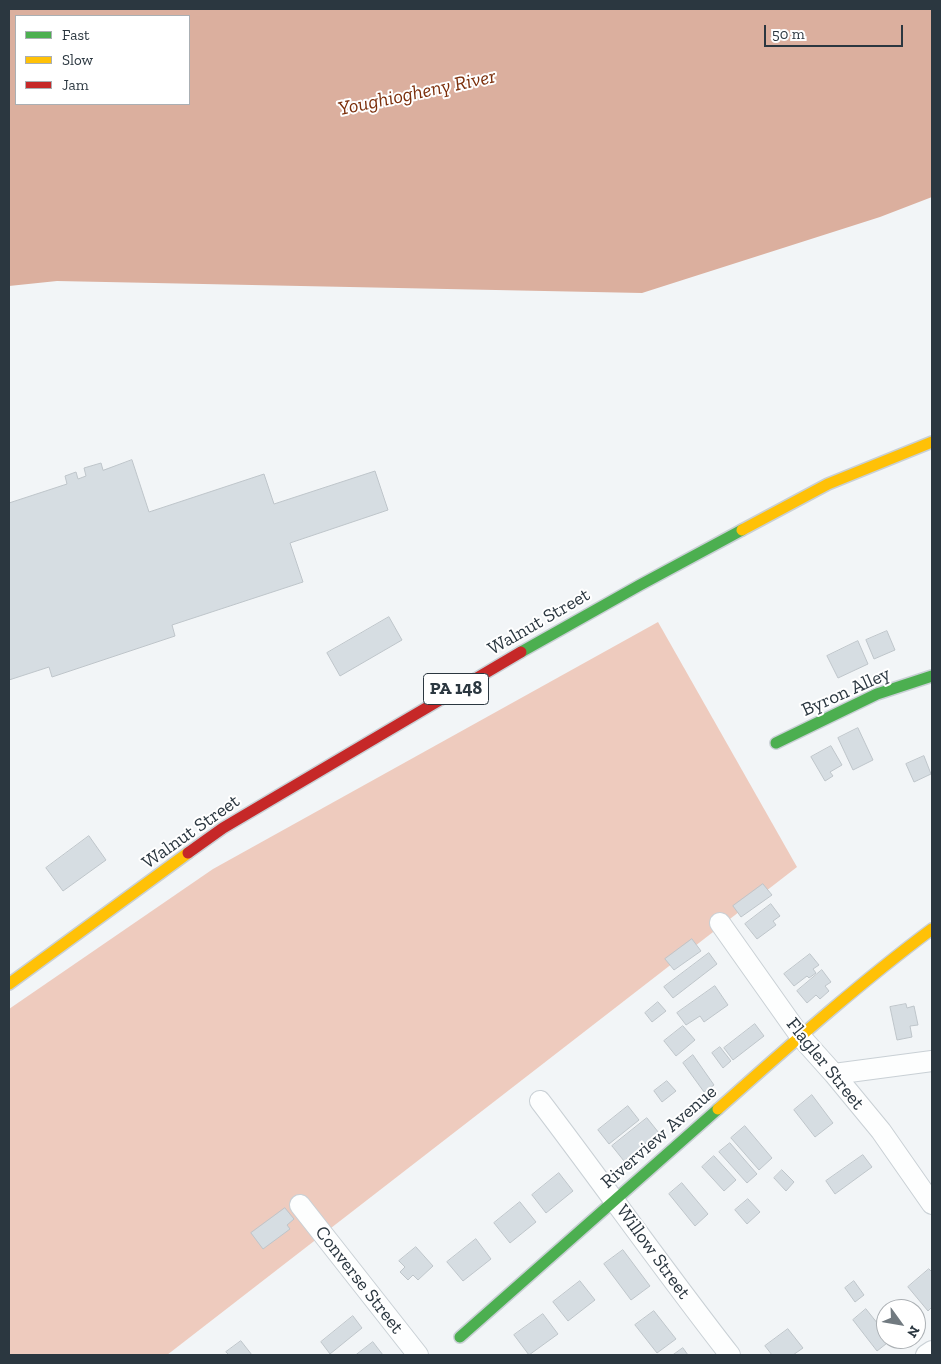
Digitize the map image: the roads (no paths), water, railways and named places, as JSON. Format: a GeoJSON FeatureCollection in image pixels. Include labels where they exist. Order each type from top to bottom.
{"type":"FeatureCollection","features":[{"type":"Feature","properties":{"kind":"main road","name":"Walnut Street"},"geometry":{"type":"LineString","coordinates":[[9,984],[223,828],[459,688],[640,585],[828,484],[932,442]]}},
{"type":"Feature","properties":{"kind":"main road","name":"Byron Alley"},"geometry":{"type":"LineString","coordinates":[[776,743],[877,694],[932,676]]}},
{"type":"Feature","properties":{"kind":"main road","name":"Riverview Avenue"},"geometry":{"type":"LineString","coordinates":[[460,1337],[800,1036],[883,966],[932,930]]}},
{"type":"Feature","properties":{"kind":"street","name":"Flagler Street"},"geometry":{"type":"LineString","coordinates":[[720,922],[800,1036],[881,1131],[932,1204]]}},
{"type":"Feature","properties":{"kind":"street"},"geometry":{"type":"LineString","coordinates":[[834,1074],[932,1061]]}},
{"type":"Feature","properties":{"kind":"street","name":"Willow Street"},"geometry":{"type":"LineString","coordinates":[[540,1101],[615,1200],[678,1288],[730,1355]]}},
{"type":"Feature","properties":{"kind":"street","name":"Converse Street"},"geometry":{"type":"LineString","coordinates":[[300,1205],[418,1355]]}},
{"type":"Feature","properties":{"kind":"street"},"geometry":{"type":"LineString","coordinates":[[926,1355],[932,1351]]}},
{"type":"Feature","properties":{"kind":"water","name":"Youghiogheny River"},"geometry":{"type":"Polygon","coordinates":[[[9,9],[932,9],[932,197],[880,217],[642,293],[57,281],[9,286],[9,9]]]}}]}
